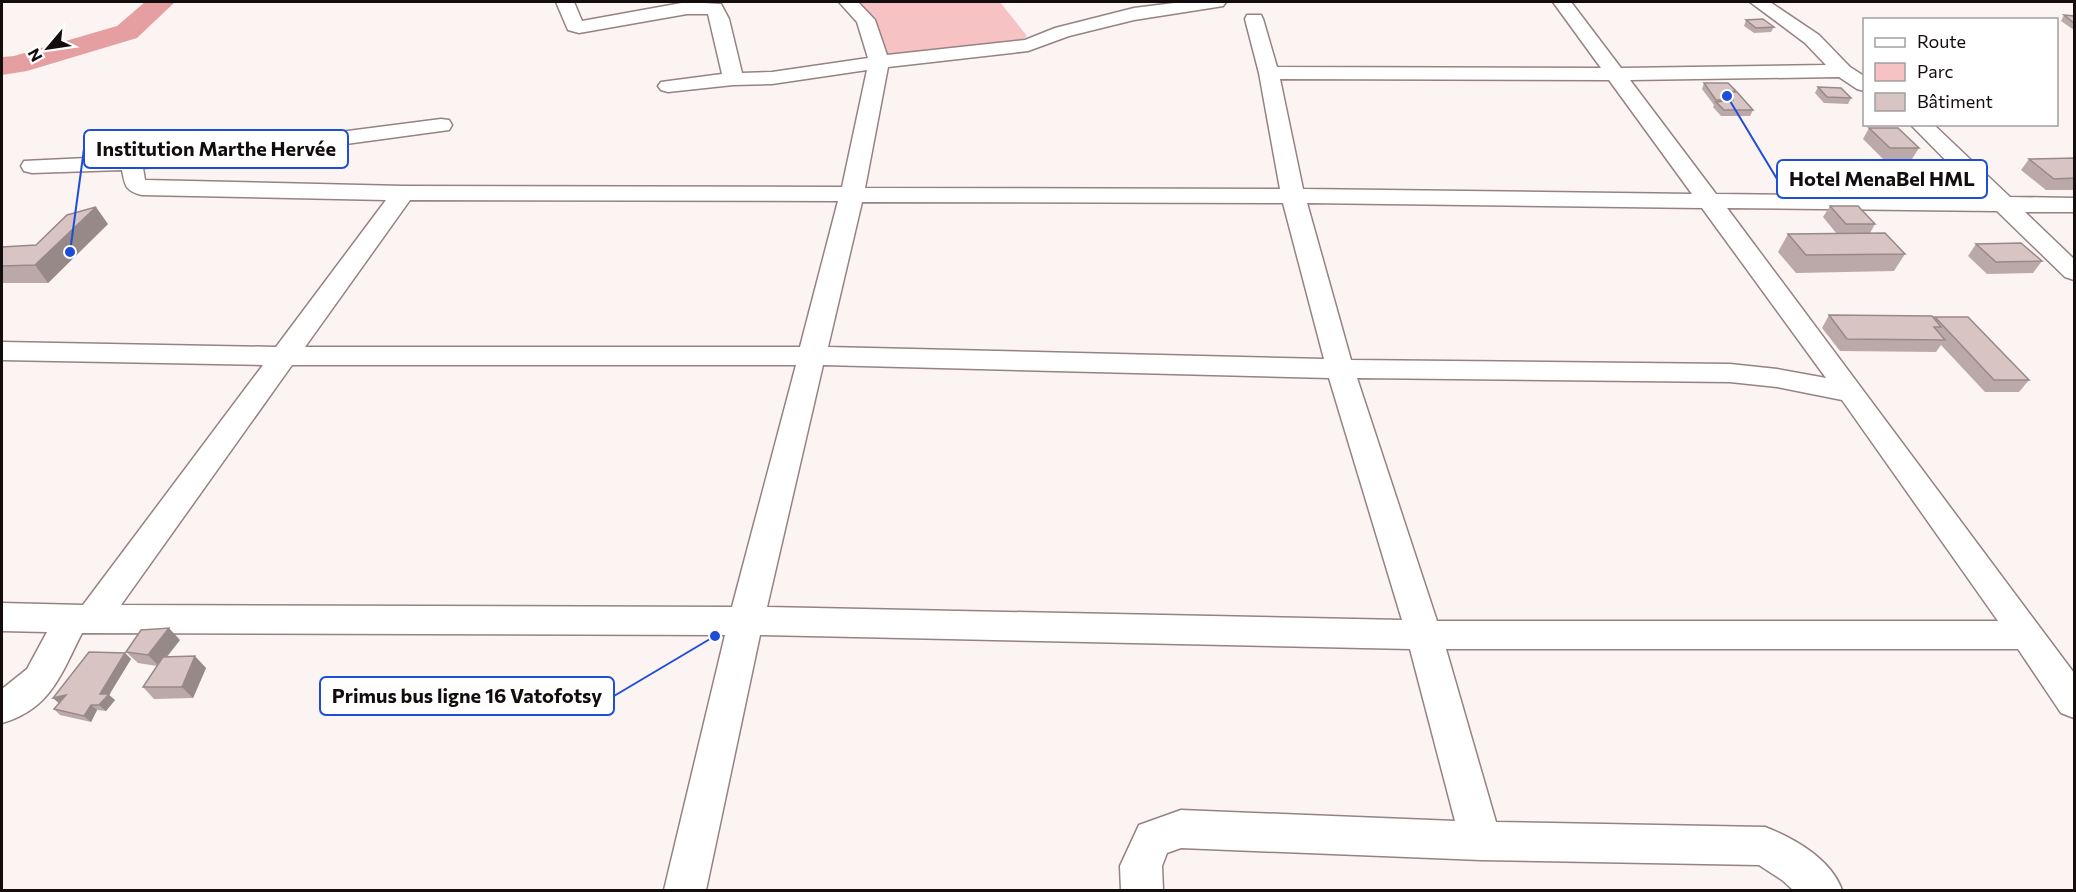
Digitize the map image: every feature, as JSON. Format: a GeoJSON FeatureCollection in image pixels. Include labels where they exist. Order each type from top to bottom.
{"type":"FeatureCollection","features":[{"type":"Feature","properties":{"kind":"street"},"geometry":{"type":"LineString","coordinates":[[565,2],[575,26],[579,27],[687,8],[714,8],[720,18],[733,79]]}},
{"type":"Feature","properties":{"kind":"street"},"geometry":{"type":"LineString","coordinates":[[685,891],[746,621],[852,194],[879,62],[866,21],[848,2]]}},
{"type":"Feature","properties":{"kind":"street"},"geometry":{"type":"LineString","coordinates":[[669,86],[733,79],[772,78],[879,62],[1028,45],[1062,32],[1134,14],[1217,2]]}},
{"type":"Feature","properties":{"kind":"street"},"geometry":{"type":"LineString","coordinates":[[1562,2],[1851,392],[2074,702]]}},
{"type":"Feature","properties":{"kind":"street"},"geometry":{"type":"LineString","coordinates":[[1759,2],[1812,39],[1843,71],[1863,84]]}},
{"type":"Feature","properties":{"kind":"street"},"geometry":{"type":"LineString","coordinates":[[1254,19],[1269,73],[1293,196],[1340,369],[1424,635],[1481,841]]}},
{"type":"Feature","properties":{"kind":"street"},"geometry":{"type":"LineString","coordinates":[[1269,73],[1617,74],[1843,71]]}},
{"type":"Feature","properties":{"kind":"street"},"geometry":{"type":"LineString","coordinates":[[32,166],[129,163],[207,156],[441,125]]}},
{"type":"Feature","properties":{"kind":"street"},"geometry":{"type":"LineString","coordinates":[[1922,126],[2074,272]]}},
{"type":"Feature","properties":{"kind":"street"},"geometry":{"type":"LineString","coordinates":[[129,163],[134,172],[134,183],[142,188],[403,193],[1293,196],[2074,205]]}},
{"type":"Feature","properties":{"kind":"street"},"geometry":{"type":"LineString","coordinates":[[2,707],[14,701],[40,680],[82,619],[284,356],[403,193]]}},
{"type":"Feature","properties":{"kind":"street"},"geometry":{"type":"LineString","coordinates":[[2,351],[284,356],[813,356],[1340,369],[1730,373],[1789,380],[1851,392]]}},
{"type":"Feature","properties":{"kind":"street"},"geometry":{"type":"LineString","coordinates":[[2,617],[746,621],[1424,635],[2028,635]]}},
{"type":"Feature","properties":{"kind":"street"},"geometry":{"type":"LineString","coordinates":[[1143,891],[1141,866],[1153,839],[1181,830],[1481,841],[1766,846],[1797,866],[1821,891]]}},
{"type":"Feature","properties":{"kind":"green space"},"geometry":{"type":"Polygon","coordinates":[[[846,2],[1000,2],[1027,36],[1019,43],[878,61],[846,2]]]}},
{"type":"Feature","properties":{"kind":"building"},"geometry":{"type":"Polygon","coordinates":[[[2064,15],[2074,16],[2074,23],[2064,15]]]}},
{"type":"Feature","properties":{"kind":"building"},"geometry":{"type":"Polygon","coordinates":[[[1763,19],[1774,27],[1756,28],[1746,20],[1763,19]]]}},
{"type":"Feature","properties":{"kind":"building"},"geometry":{"type":"Polygon","coordinates":[[[1704,83],[1728,83],[1736,91],[1723,92],[1737,92],[1753,110],[1724,110],[1716,102],[1734,100],[1716,100],[1704,83]]]}},
{"type":"Feature","properties":{"kind":"building"},"geometry":{"type":"Polygon","coordinates":[[[1818,87],[1841,88],[1851,98],[1827,97],[1818,87]]]}},
{"type":"Feature","properties":{"kind":"building"},"geometry":{"type":"Polygon","coordinates":[[[1869,128],[1898,128],[1919,148],[1890,148],[1869,128]]]}},
{"type":"Feature","properties":{"kind":"building"},"geometry":{"type":"Polygon","coordinates":[[[2074,158],[2074,178],[2054,179],[2029,159],[2074,158]]]}},
{"type":"Feature","properties":{"kind":"building"},"geometry":{"type":"Polygon","coordinates":[[[1893,160],[1927,162],[1938,175],[1904,173],[1893,160]]]}},
{"type":"Feature","properties":{"kind":"building"},"geometry":{"type":"Polygon","coordinates":[[[1830,206],[1858,206],[1875,224],[1846,224],[1830,206]]]}},
{"type":"Feature","properties":{"kind":"building"},"geometry":{"type":"Polygon","coordinates":[[[96,207],[35,265],[2,266],[2,247],[36,245],[67,215],[96,207]]]}},
{"type":"Feature","properties":{"kind":"building"},"geometry":{"type":"Polygon","coordinates":[[[1885,233],[1905,254],[1806,255],[1788,234],[1885,233]]]}},
{"type":"Feature","properties":{"kind":"building"},"geometry":{"type":"Polygon","coordinates":[[[2021,243],[2042,261],[1996,262],[1976,244],[2021,243]]]}},
{"type":"Feature","properties":{"kind":"building"},"geometry":{"type":"Polygon","coordinates":[[[1829,315],[1932,316],[1941,327],[1934,327],[1945,340],[1847,339],[1829,315]]]}},
{"type":"Feature","properties":{"kind":"building"},"geometry":{"type":"Polygon","coordinates":[[[1935,317],[1968,317],[2029,380],[1994,380],[1935,317]]]}},
{"type":"Feature","properties":{"kind":"building"},"geometry":{"type":"Polygon","coordinates":[[[169,628],[148,655],[126,652],[141,630],[169,628]]]}},
{"type":"Feature","properties":{"kind":"building"},"geometry":{"type":"Polygon","coordinates":[[[89,652],[125,653],[100,694],[109,694],[99,705],[91,705],[84,716],[54,709],[66,695],[53,698],[89,652]]]}},
{"type":"Feature","properties":{"kind":"building"},"geometry":{"type":"Polygon","coordinates":[[[195,656],[182,687],[143,687],[163,657],[195,656]]]}},
{"type":"Feature","properties":{"kind":"waterway"},"geometry":{"type":"LineString","coordinates":[[2,66],[16,65],[127,32],[161,2]]}},
{"type":"Feature","properties":{"kind":"place","name":"Hotel MenaBel HML"},"geometry":{"type":"Point","coordinates":[1727,96]}},
{"type":"Feature","properties":{"kind":"place","name":"Institution Marthe Hervée"},"geometry":{"type":"Point","coordinates":[70,252]}},
{"type":"Feature","properties":{"kind":"place","name":"Primus bus ligne 16 Vatofotsy"},"geometry":{"type":"Point","coordinates":[715,636]}}]}
